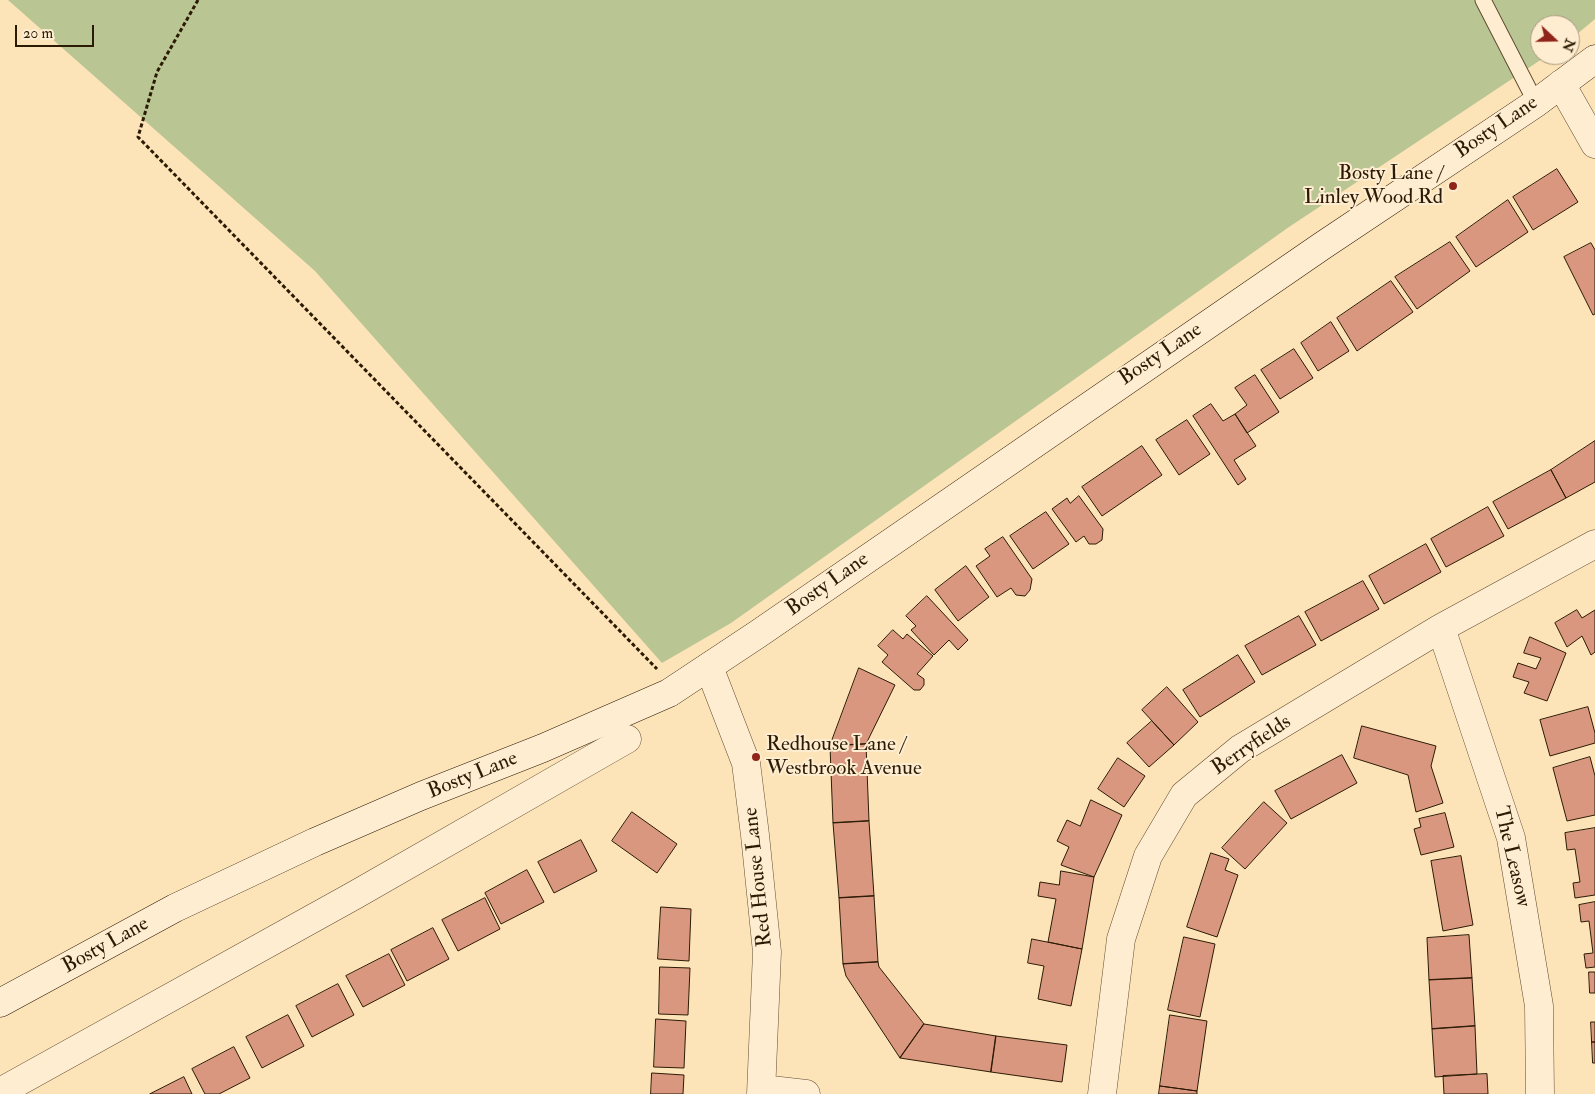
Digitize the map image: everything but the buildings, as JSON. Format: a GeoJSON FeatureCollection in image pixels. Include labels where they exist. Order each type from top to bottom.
{"type":"FeatureCollection","features":[{"type":"Feature","properties":{"kind":"street","name":"Bosty Lane"},"geometry":{"type":"LineString","coordinates":[[0,1003],[175,908],[315,842],[421,796],[544,748],[669,693],[1314,251],[1536,103],[1595,58]]}},
{"type":"Feature","properties":{"kind":"street"},"geometry":{"type":"LineString","coordinates":[[1561,84],[1595,144]]}},
{"type":"Feature","properties":{"kind":"street","name":"Berryfields"},"geometry":{"type":"LineString","coordinates":[[1102,1094],[1121,939],[1148,856],[1184,795],[1240,749],[1441,628],[1595,544]]}},
{"type":"Feature","properties":{"kind":"street","name":"The Leasow"},"geometry":{"type":"LineString","coordinates":[[1441,628],[1511,838],[1539,1006],[1540,1094]]}},
{"type":"Feature","properties":{"kind":"street","name":"Red House Lane"},"geometry":{"type":"LineString","coordinates":[[709,667],[746,763],[756,835],[767,952],[761,1091]]}},
{"type":"Feature","properties":{"kind":"street","name":"Bosty Lane"},"geometry":{"type":"LineString","coordinates":[[2,1088],[355,895],[627,739]]}},
{"type":"Feature","properties":{"kind":"street"},"geometry":{"type":"LineString","coordinates":[[761,1091],[806,1094]]}},
{"type":"Feature","properties":{"kind":"lane"},"geometry":{"type":"LineString","coordinates":[[1483,0],[1536,103]]}},
{"type":"Feature","properties":{"kind":"path"},"geometry":{"type":"LineString","coordinates":[[198,0],[158,72],[138,137],[656,666],[669,693]]}},
{"type":"Feature","properties":{"kind":"green space"},"geometry":{"type":"Polygon","coordinates":[[[8,0],[1595,0],[1595,19],[1580,32],[1580,15],[1530,15],[1530,65],[1533,65],[1289,227],[731,623],[662,663],[315,271],[8,0]]]}},
{"type":"Feature","properties":{"kind":"place","name":"Bosty Lane / Linley Wood Rd"},"geometry":{"type":"Point","coordinates":[1453,186]}},
{"type":"Feature","properties":{"kind":"place","name":"Redhouse Lane / Westbrook Avenue"},"geometry":{"type":"Point","coordinates":[756,757]}}]}
